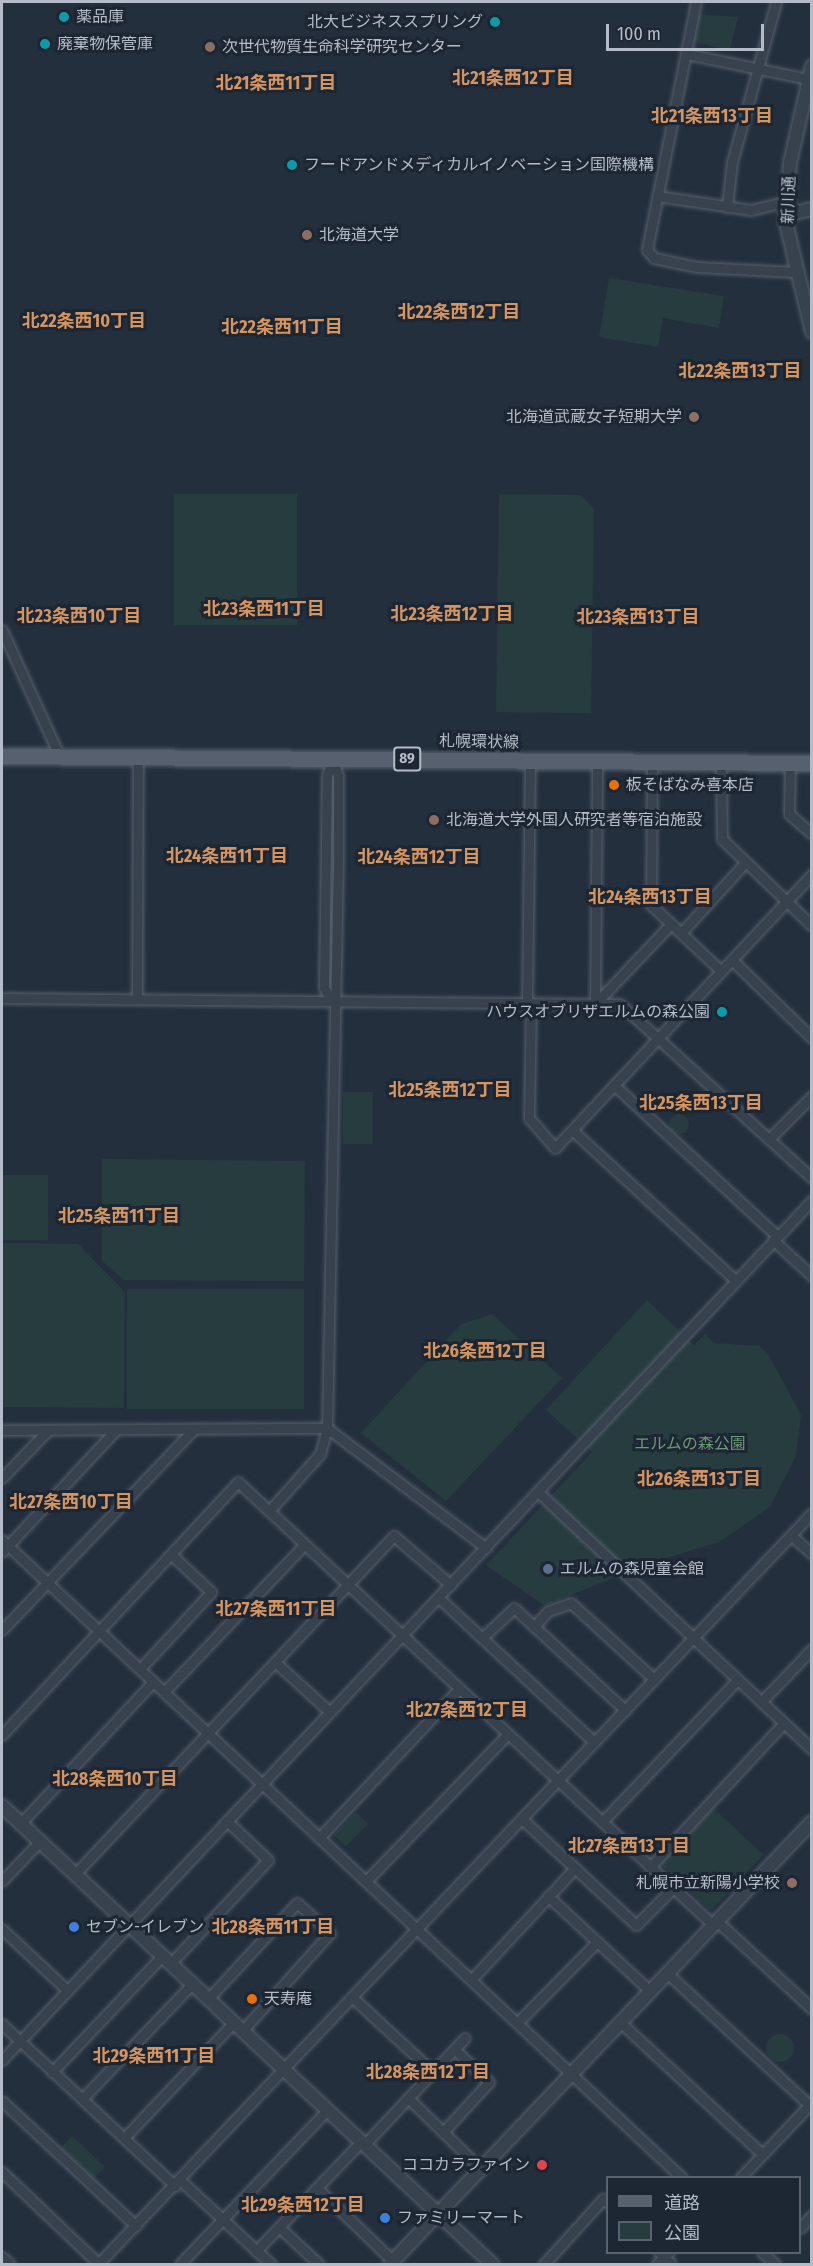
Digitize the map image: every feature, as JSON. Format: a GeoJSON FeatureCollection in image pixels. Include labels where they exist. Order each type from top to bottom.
{"type":"FeatureCollection","features":[{"type":"Feature","properties":{"kind":"main road","name":"札幌環状線"},"geometry":{"type":"LineString","coordinates":[[2,756],[812,763]]}},
{"type":"Feature","properties":{"kind":"street"},"geometry":{"type":"LineString","coordinates":[[696,2],[647,250],[654,258],[697,267],[795,272]]}},
{"type":"Feature","properties":{"kind":"street"},"geometry":{"type":"LineString","coordinates":[[727,207],[732,162],[776,2]]}},
{"type":"Feature","properties":{"kind":"street"},"geometry":{"type":"LineString","coordinates":[[687,54],[808,79]]}},
{"type":"Feature","properties":{"kind":"street","name":"新川通"},"geometry":{"type":"LineString","coordinates":[[812,66],[786,201],[795,272],[812,332]]}},
{"type":"Feature","properties":{"kind":"street"},"geometry":{"type":"LineString","coordinates":[[658,196],[751,210],[786,201]]}},
{"type":"Feature","properties":{"kind":"street"},"geometry":{"type":"LineString","coordinates":[[786,215],[812,209]]}},
{"type":"Feature","properties":{"kind":"street"},"geometry":{"type":"LineString","coordinates":[[2,630],[60,757]]}},
{"type":"Feature","properties":{"kind":"street"},"geometry":{"type":"LineString","coordinates":[[137,999],[138,758]]}},
{"type":"Feature","properties":{"kind":"street"},"geometry":{"type":"LineString","coordinates":[[269,1511],[320,1454],[327,1428],[331,1001],[336,987],[338,861],[338,776],[333,759]]}},
{"type":"Feature","properties":{"kind":"street"},"geometry":{"type":"LineString","coordinates":[[530,760],[530,1118],[555,1148],[812,874]]}},
{"type":"Feature","properties":{"kind":"street"},"geometry":{"type":"LineString","coordinates":[[595,1004],[597,761]]}},
{"type":"Feature","properties":{"kind":"street"},"geometry":{"type":"LineString","coordinates":[[652,761],[651,905],[721,971]]}},
{"type":"Feature","properties":{"kind":"street"},"geometry":{"type":"LineString","coordinates":[[721,762],[722,839],[744,864],[812,926]]}},
{"type":"Feature","properties":{"kind":"street"},"geometry":{"type":"LineString","coordinates":[[790,762],[789,814],[812,834]]}},
{"type":"Feature","properties":{"kind":"street"},"geometry":{"type":"LineString","coordinates":[[681,933],[744,864]]}},
{"type":"Feature","properties":{"kind":"street"},"geometry":{"type":"LineString","coordinates":[[595,1004],[671,924]]}},
{"type":"Feature","properties":{"kind":"street"},"geometry":{"type":"LineString","coordinates":[[732,960],[812,1038]]}},
{"type":"Feature","properties":{"kind":"street"},"geometry":{"type":"LineString","coordinates":[[2,998],[595,1004],[628,1007],[812,1178]]}},
{"type":"Feature","properties":{"kind":"street"},"geometry":{"type":"LineString","coordinates":[[614,1085],[812,1276]]}},
{"type":"Feature","properties":{"kind":"street"},"geometry":{"type":"LineString","coordinates":[[769,1138],[812,1096]]}},
{"type":"Feature","properties":{"kind":"street"},"geometry":{"type":"LineString","coordinates":[[572,1130],[735,1280]]}},
{"type":"Feature","properties":{"kind":"street"},"geometry":{"type":"LineString","coordinates":[[2,2060],[451,1586],[812,1200]]}},
{"type":"Feature","properties":{"kind":"street"},"geometry":{"type":"LineString","coordinates":[[2,1430],[192,1431],[327,1428],[486,1548]]}},
{"type":"Feature","properties":{"kind":"street"},"geometry":{"type":"LineString","coordinates":[[2,1478],[46,1431]]}},
{"type":"Feature","properties":{"kind":"street"},"geometry":{"type":"LineString","coordinates":[[116,1431],[3,1546],[99,1631],[680,2176]]}},
{"type":"Feature","properties":{"kind":"street"},"geometry":{"type":"LineString","coordinates":[[2,1630],[192,1431]]}},
{"type":"Feature","properties":{"kind":"street"},"geometry":{"type":"LineString","coordinates":[[2,1735],[238,1482],[650,1867],[812,2010]]}},
{"type":"Feature","properties":{"kind":"street"},"geometry":{"type":"LineString","coordinates":[[537,1492],[812,1749]]}},
{"type":"Feature","properties":{"kind":"street"},"geometry":{"type":"LineString","coordinates":[[2,2172],[99,2264],[812,1513]]}},
{"type":"Feature","properties":{"kind":"street"},"geometry":{"type":"LineString","coordinates":[[791,1535],[812,1554]]}},
{"type":"Feature","properties":{"kind":"street"},"geometry":{"type":"LineString","coordinates":[[75,1874],[394,1536],[451,1586]]}},
{"type":"Feature","properties":{"kind":"street"},"geometry":{"type":"LineString","coordinates":[[164,1692],[304,1545]]}},
{"type":"Feature","properties":{"kind":"street"},"geometry":{"type":"LineString","coordinates":[[140,1670],[211,1592],[171,1554]]}},
{"type":"Feature","properties":{"kind":"street"},"geometry":{"type":"LineString","coordinates":[[439,1598],[594,1742]]}},
{"type":"Feature","properties":{"kind":"street"},"geometry":{"type":"LineString","coordinates":[[534,1627],[548,1611],[571,1603],[654,1679]]}},
{"type":"Feature","properties":{"kind":"street"},"geometry":{"type":"LineString","coordinates":[[482,1638],[514,1608],[625,1710]]}},
{"type":"Feature","properties":{"kind":"street"},"geometry":{"type":"LineString","coordinates":[[761,1702],[812,1649]]}},
{"type":"Feature","properties":{"kind":"street"},"geometry":{"type":"LineString","coordinates":[[275,1662],[330,1712]]}},
{"type":"Feature","properties":{"kind":"street"},"geometry":{"type":"LineString","coordinates":[[602,1822],[737,1680]]}},
{"type":"Feature","properties":{"kind":"street"},"geometry":{"type":"LineString","coordinates":[[20,1824],[153,1682]]}},
{"type":"Feature","properties":{"kind":"street"},"geometry":{"type":"LineString","coordinates":[[319,1838],[458,1690]]}},
{"type":"Feature","properties":{"kind":"street"},"geometry":{"type":"LineString","coordinates":[[650,1867],[784,1723]]}},
{"type":"Feature","properties":{"kind":"street"},"geometry":{"type":"LineString","coordinates":[[366,1881],[507,1735]]}},
{"type":"Feature","properties":{"kind":"street"},"geometry":{"type":"LineString","coordinates":[[2,1806],[438,2214],[487,2263]]}},
{"type":"Feature","properties":{"kind":"street"},"geometry":{"type":"LineString","coordinates":[[522,1819],[636,1925],[673,1888]]}},
{"type":"Feature","properties":{"kind":"street"},"geometry":{"type":"LineString","coordinates":[[52,2072],[268,1860],[227,1821]]}},
{"type":"Feature","properties":{"kind":"street"},"geometry":{"type":"LineString","coordinates":[[317,2188],[392,2263],[812,1821]]}},
{"type":"Feature","properties":{"kind":"street"},"geometry":{"type":"LineString","coordinates":[[2,1881],[39,1842]]}},
{"type":"Feature","properties":{"kind":"street"},"geometry":{"type":"LineString","coordinates":[[471,1980],[575,1868]]}},
{"type":"Feature","properties":{"kind":"street"},"geometry":{"type":"LineString","coordinates":[[548,1896],[650,1991]]}},
{"type":"Feature","properties":{"kind":"street"},"geometry":{"type":"LineString","coordinates":[[124,2138],[330,1934],[297,1903],[207,1999]]}},
{"type":"Feature","properties":{"kind":"street"},"geometry":{"type":"LineString","coordinates":[[2,1929],[67,1990]]}},
{"type":"Feature","properties":{"kind":"street"},"geometry":{"type":"LineString","coordinates":[[517,2023],[597,1942]]}},
{"type":"Feature","properties":{"kind":"street"},"geometry":{"type":"LineString","coordinates":[[667,1973],[810,2104],[742,2176]]}},
{"type":"Feature","properties":{"kind":"street"},"geometry":{"type":"LineString","coordinates":[[82,2099],[192,1984]]}},
{"type":"Feature","properties":{"kind":"street"},"geometry":{"type":"LineString","coordinates":[[352,1997],[432,2071]]}},
{"type":"Feature","properties":{"kind":"street"},"geometry":{"type":"LineString","coordinates":[[620,2022],[762,2154]]}},
{"type":"Feature","properties":{"kind":"street"},"geometry":{"type":"LineString","coordinates":[[2,2024],[124,2138],[222,2220],[271,2265]]}},
{"type":"Feature","properties":{"kind":"street"},"geometry":{"type":"LineString","coordinates":[[254,2265],[259,2253],[279,2227],[465,2038]]}},
{"type":"Feature","properties":{"kind":"street"},"geometry":{"type":"LineString","coordinates":[[442,2132],[489,2082],[454,2049]]}},
{"type":"Feature","properties":{"kind":"street"},"geometry":{"type":"LineString","coordinates":[[408,2098],[481,2169]]}},
{"type":"Feature","properties":{"kind":"street"},"geometry":{"type":"LineString","coordinates":[[2,2101],[136,2226]]}},
{"type":"Feature","properties":{"kind":"street"},"geometry":{"type":"LineString","coordinates":[[180,2265],[327,2110]]}},
{"type":"Feature","properties":{"kind":"street"},"geometry":{"type":"LineString","coordinates":[[544,2265],[603,2199],[606,2201]]}},
{"type":"Feature","properties":{"kind":"street"},"geometry":{"type":"LineString","coordinates":[[801,2227],[812,2215]]}},
{"type":"Feature","properties":{"kind":"street"},"geometry":{"type":"LineString","coordinates":[[279,2227],[319,2265]]}},
{"type":"Feature","properties":{"kind":"green space"},"geometry":{"type":"Polygon","coordinates":[[[697,14],[738,17],[730,50],[692,42],[697,14]]]}},
{"type":"Feature","properties":{"kind":"green space"},"geometry":{"type":"Polygon","coordinates":[[[609,278],[724,296],[719,328],[663,318],[658,347],[599,337],[609,278]]]}},
{"type":"Feature","properties":{"kind":"green space"},"geometry":{"type":"Polygon","coordinates":[[[174,494],[297,494],[297,625],[174,625],[174,494]]]}},
{"type":"Feature","properties":{"kind":"green space"},"geometry":{"type":"Polygon","coordinates":[[[499,494],[581,495],[594,509],[591,713],[496,712],[499,494]]]}},
{"type":"Feature","properties":{"kind":"green space"},"geometry":{"type":"Polygon","coordinates":[[[343,1092],[373,1092],[373,1144],[343,1144],[343,1092]]]}},
{"type":"Feature","properties":{"kind":"green space"},"geometry":{"type":"Polygon","coordinates":[[[679,1114],[686,1117],[689,1124],[686,1131],[679,1134],[672,1131],[669,1124],[672,1117],[679,1114]]]}},
{"type":"Feature","properties":{"kind":"green space"},"geometry":{"type":"Polygon","coordinates":[[[102,1159],[305,1161],[304,1281],[124,1280],[102,1261],[102,1159]]]}},
{"type":"Feature","properties":{"kind":"green space"},"geometry":{"type":"Polygon","coordinates":[[[2,1175],[48,1175],[48,1240],[2,1240],[2,1175]]]}},
{"type":"Feature","properties":{"kind":"green space"},"geometry":{"type":"Polygon","coordinates":[[[2,1243],[78,1244],[125,1292],[124,1408],[2,1407],[2,1243]]]}},
{"type":"Feature","properties":{"kind":"green space"},"geometry":{"type":"Polygon","coordinates":[[[127,1289],[304,1289],[304,1409],[127,1409],[127,1289]]]}},
{"type":"Feature","properties":{"kind":"green space","name":"エルムの森公園"},"geometry":{"type":"Polygon","coordinates":[[[647,1300],[694,1345],[705,1334],[714,1343],[759,1346],[768,1354],[801,1415],[796,1456],[770,1507],[719,1542],[644,1565],[545,1606],[486,1565],[592,1452],[546,1410],[647,1300]]]}},
{"type":"Feature","properties":{"kind":"green space"},"geometry":{"type":"Polygon","coordinates":[[[492,1314],[562,1378],[446,1501],[361,1433],[461,1324],[492,1314]]]}},
{"type":"Feature","properties":{"kind":"green space"},"geometry":{"type":"Polygon","coordinates":[[[712,1807],[763,1855],[711,1911],[659,1863],[712,1807]]]}},
{"type":"Feature","properties":{"kind":"green space"},"geometry":{"type":"Polygon","coordinates":[[[356,1812],[368,1824],[345,1847],[333,1835],[356,1812]]]}},
{"type":"Feature","properties":{"kind":"green space"},"geometry":{"type":"Polygon","coordinates":[[[780,2034],[790,2038],[794,2048],[790,2058],[780,2062],[770,2058],[766,2048],[770,2038],[780,2034]]]}},
{"type":"Feature","properties":{"kind":"green space"},"geometry":{"type":"Polygon","coordinates":[[[72,2136],[105,2167],[94,2178],[61,2148],[72,2136]]]}},
{"type":"Feature","properties":{"kind":"place","name":"薬品庫"},"geometry":{"type":"Point","coordinates":[64,17]}},
{"type":"Feature","properties":{"kind":"place","name":"北大ビジネススプリング"},"geometry":{"type":"Point","coordinates":[495,22]}},
{"type":"Feature","properties":{"kind":"place","name":"廃棄物保管庫"},"geometry":{"type":"Point","coordinates":[45,44]}},
{"type":"Feature","properties":{"kind":"place","name":"次世代物質生命科学研究センター"},"geometry":{"type":"Point","coordinates":[210,47]}},
{"type":"Feature","properties":{"kind":"place","name":"フードアンドメディカルイノベーション国際機構"},"geometry":{"type":"Point","coordinates":[292,165]}},
{"type":"Feature","properties":{"kind":"place","name":"北海道大学"},"geometry":{"type":"Point","coordinates":[307,235]}},
{"type":"Feature","properties":{"kind":"place","name":"北海道武蔵女子短期大学"},"geometry":{"type":"Point","coordinates":[694,417]}},
{"type":"Feature","properties":{"kind":"place","name":"板そばなみ喜本店"},"geometry":{"type":"Point","coordinates":[614,785]}},
{"type":"Feature","properties":{"kind":"place","name":"北海道大学外国人研究者等宿泊施設"},"geometry":{"type":"Point","coordinates":[434,820]}},
{"type":"Feature","properties":{"kind":"place","name":"ハウスオブリザエルムの森公園"},"geometry":{"type":"Point","coordinates":[722,1012]}},
{"type":"Feature","properties":{"kind":"place","name":"エルムの森児童会館"},"geometry":{"type":"Point","coordinates":[548,1569]}},
{"type":"Feature","properties":{"kind":"place","name":"札幌市立新陽小学校"},"geometry":{"type":"Point","coordinates":[792,1883]}},
{"type":"Feature","properties":{"kind":"place","name":"セブン-イレブン"},"geometry":{"type":"Point","coordinates":[74,1927]}},
{"type":"Feature","properties":{"kind":"place","name":"天寿庵"},"geometry":{"type":"Point","coordinates":[252,1999]}},
{"type":"Feature","properties":{"kind":"place","name":"ココカラファイン"},"geometry":{"type":"Point","coordinates":[542,2165]}},
{"type":"Feature","properties":{"kind":"place","name":"ファミリーマート"},"geometry":{"type":"Point","coordinates":[385,2218]}},
{"type":"Feature","properties":{"kind":"district","name":"北21条西12丁目"},"geometry":{"type":"Point","coordinates":[513,78]}},
{"type":"Feature","properties":{"kind":"district","name":"北21条西11丁目"},"geometry":{"type":"Point","coordinates":[276,83]}},
{"type":"Feature","properties":{"kind":"district","name":"北21条西13丁目"},"geometry":{"type":"Point","coordinates":[712,116]}},
{"type":"Feature","properties":{"kind":"district","name":"北22条西12丁目"},"geometry":{"type":"Point","coordinates":[459,312]}},
{"type":"Feature","properties":{"kind":"district","name":"北22条西10丁目"},"geometry":{"type":"Point","coordinates":[84,321]}},
{"type":"Feature","properties":{"kind":"district","name":"北22条西11丁目"},"geometry":{"type":"Point","coordinates":[282,327]}},
{"type":"Feature","properties":{"kind":"district","name":"北22条西13丁目"},"geometry":{"type":"Point","coordinates":[740,371]}},
{"type":"Feature","properties":{"kind":"district","name":"北23条西11丁目"},"geometry":{"type":"Point","coordinates":[264,609]}},
{"type":"Feature","properties":{"kind":"district","name":"北23条西12丁目"},"geometry":{"type":"Point","coordinates":[452,614]}},
{"type":"Feature","properties":{"kind":"district","name":"北23条西10丁目"},"geometry":{"type":"Point","coordinates":[79,616]}},
{"type":"Feature","properties":{"kind":"district","name":"北23条西13丁目"},"geometry":{"type":"Point","coordinates":[638,617]}},
{"type":"Feature","properties":{"kind":"district","name":"北24条西11丁目"},"geometry":{"type":"Point","coordinates":[227,856]}},
{"type":"Feature","properties":{"kind":"district","name":"北24条西12丁目"},"geometry":{"type":"Point","coordinates":[419,857]}},
{"type":"Feature","properties":{"kind":"district","name":"北24条西13丁目"},"geometry":{"type":"Point","coordinates":[650,897]}},
{"type":"Feature","properties":{"kind":"district","name":"北25条西12丁目"},"geometry":{"type":"Point","coordinates":[450,1090]}},
{"type":"Feature","properties":{"kind":"district","name":"北25条西13丁目"},"geometry":{"type":"Point","coordinates":[701,1103]}},
{"type":"Feature","properties":{"kind":"district","name":"北25条西11丁目"},"geometry":{"type":"Point","coordinates":[119,1216]}},
{"type":"Feature","properties":{"kind":"district","name":"北26条西12丁目"},"geometry":{"type":"Point","coordinates":[485,1351]}},
{"type":"Feature","properties":{"kind":"district","name":"北26条西13丁目"},"geometry":{"type":"Point","coordinates":[699,1479]}},
{"type":"Feature","properties":{"kind":"district","name":"北27条西10丁目"},"geometry":{"type":"Point","coordinates":[71,1502]}},
{"type":"Feature","properties":{"kind":"district","name":"北27条西11丁目"},"geometry":{"type":"Point","coordinates":[276,1609]}},
{"type":"Feature","properties":{"kind":"district","name":"北27条西12丁目"},"geometry":{"type":"Point","coordinates":[467,1710]}},
{"type":"Feature","properties":{"kind":"district","name":"北28条西10丁目"},"geometry":{"type":"Point","coordinates":[115,1779]}},
{"type":"Feature","properties":{"kind":"district","name":"北27条西13丁目"},"geometry":{"type":"Point","coordinates":[629,1846]}},
{"type":"Feature","properties":{"kind":"district","name":"北28条西11丁目"},"geometry":{"type":"Point","coordinates":[273,1927]}},
{"type":"Feature","properties":{"kind":"district","name":"北29条西11丁目"},"geometry":{"type":"Point","coordinates":[154,2056]}},
{"type":"Feature","properties":{"kind":"district","name":"北28条西12丁目"},"geometry":{"type":"Point","coordinates":[428,2072]}},
{"type":"Feature","properties":{"kind":"district","name":"北29条西12丁目"},"geometry":{"type":"Point","coordinates":[303,2205]}}]}
